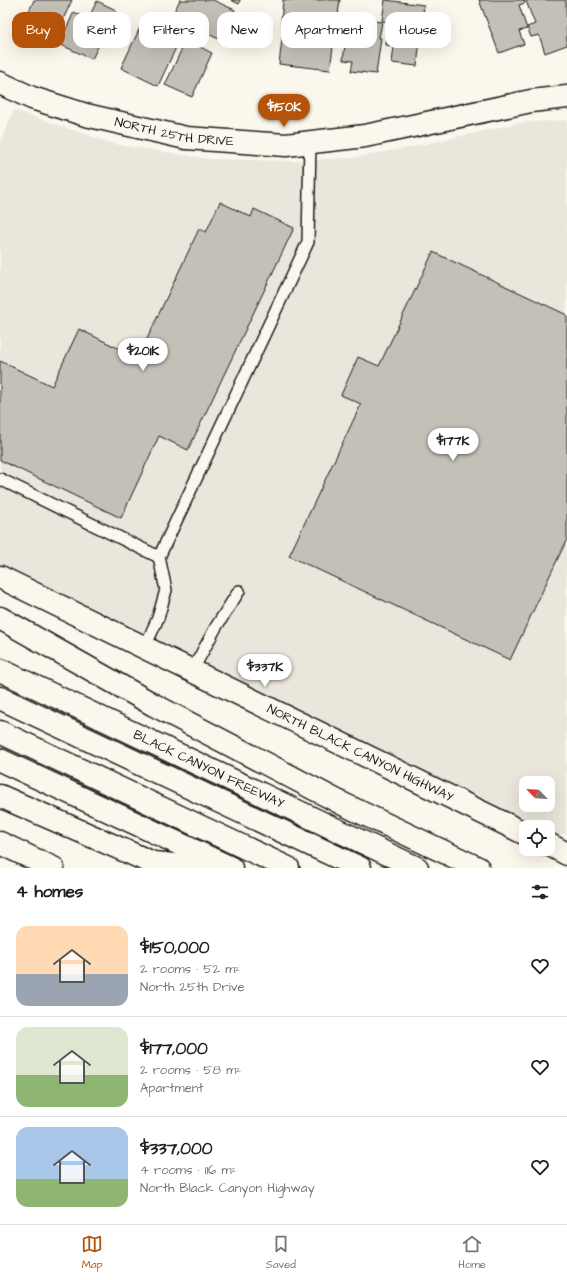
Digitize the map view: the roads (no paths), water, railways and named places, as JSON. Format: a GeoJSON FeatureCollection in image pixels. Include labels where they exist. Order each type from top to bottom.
{"type":"FeatureCollection","features":[{"type":"Feature","properties":{"kind":"main road","name":"NORTH 25TH DRIVE"},"geometry":{"type":"LineString","coordinates":[[0,83],[32,98],[86,115],[186,138],[286,145],[364,136],[531,101],[567,97]]}},
{"type":"Feature","properties":{"kind":"main road","name":"NORTH BLACK CANYON HIGHWAY"},"geometry":{"type":"LineString","coordinates":[[0,577],[519,831]]}},
{"type":"Feature","properties":{"kind":"main road"},"geometry":{"type":"LineString","coordinates":[[0,618],[154,704],[336,800],[478,868]]}},
{"type":"Feature","properties":{"kind":"main road","name":"BLACK CANYON FREEWAY"},"geometry":{"type":"LineString","coordinates":[[0,670],[418,868]]}},
{"type":"Feature","properties":{"kind":"main road"},"geometry":{"type":"LineString","coordinates":[[0,698],[360,868]]}},
{"type":"Feature","properties":{"kind":"main road"},"geometry":{"type":"LineString","coordinates":[[0,732],[288,868]]}},
{"type":"Feature","properties":{"kind":"main road"},"geometry":{"type":"LineString","coordinates":[[0,760],[231,868]]}},
{"type":"Feature","properties":{"kind":"main road"},"geometry":{"type":"LineString","coordinates":[[0,796],[153,863],[205,868]]}},
{"type":"Feature","properties":{"kind":"main road"},"geometry":{"type":"LineString","coordinates":[[0,843],[53,868]]}},
{"type":"Feature","properties":{"kind":"main road"},"geometry":{"type":"LineString","coordinates":[[555,848],[567,854]]}},
{"type":"Feature","properties":{"kind":"lane"},"geometry":{"type":"LineString","coordinates":[[144,647],[158,618],[166,590],[160,557],[308,242],[310,142]]}},
{"type":"Feature","properties":{"kind":"lane"},"geometry":{"type":"LineString","coordinates":[[0,479],[160,557]]}},
{"type":"Feature","properties":{"kind":"lane"},"geometry":{"type":"LineString","coordinates":[[192,671],[216,627],[239,591]]}}]}
